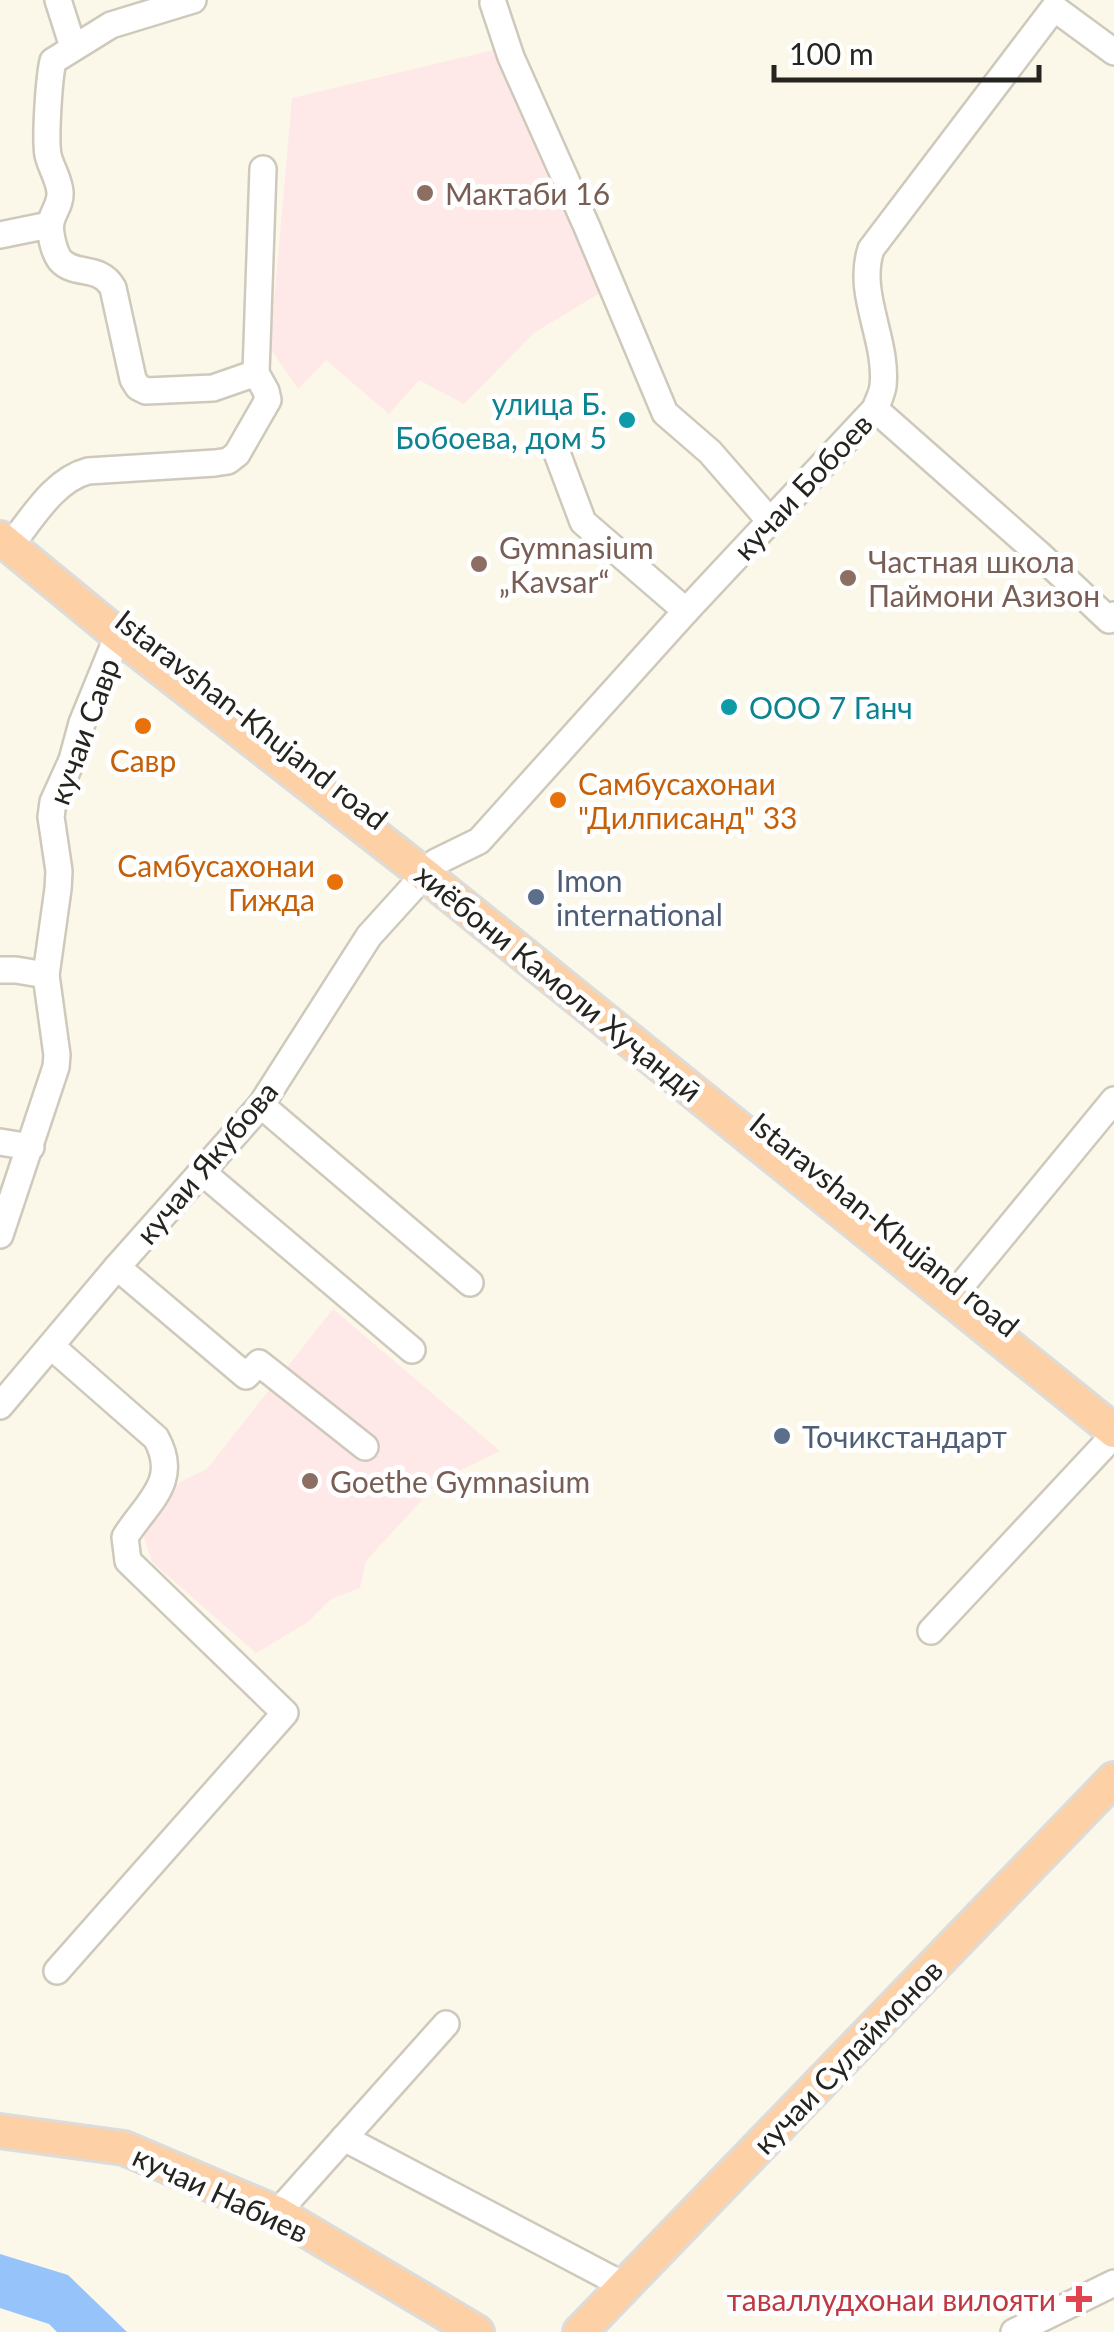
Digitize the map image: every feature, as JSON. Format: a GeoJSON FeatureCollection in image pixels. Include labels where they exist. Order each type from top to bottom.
{"type":"FeatureCollection","features":[{"type":"Feature","properties":{"kind":"main road","name":"хиёбони Камоли Хуҷандӣ"},"geometry":{"type":"LineString","coordinates":[[7,529],[118,635],[431,868],[1114,1433]]}},
{"type":"Feature","properties":{"kind":"main road","name":"Istaravshan-Khujand road"},"geometry":{"type":"LineString","coordinates":[[7,529],[1114,1407]]}},
{"type":"Feature","properties":{"kind":"main road","name":"кучаи Сулаймонов"},"geometry":{"type":"LineString","coordinates":[[580,2332],[1114,1779]]}},
{"type":"Feature","properties":{"kind":"main road","name":"кучаи Набиев"},"geometry":{"type":"LineString","coordinates":[[0,2131],[124,2148],[277,2213],[477,2332]]}},
{"type":"Feature","properties":{"kind":"street"},"geometry":{"type":"LineString","coordinates":[[58,0],[73,47]]}},
{"type":"Feature","properties":{"kind":"street"},"geometry":{"type":"LineString","coordinates":[[193,0],[111,25],[57,56],[51,67],[47,150],[60,193],[50,226],[60,259],[70,266],[98,273],[114,288],[138,387],[146,391],[213,388],[256,373]]}},
{"type":"Feature","properties":{"kind":"street"},"geometry":{"type":"LineString","coordinates":[[493,3],[511,57],[665,412],[710,452],[770,522]]}},
{"type":"Feature","properties":{"kind":"street","name":"кучаи Бобоев"},"geometry":{"type":"LineString","coordinates":[[431,868],[479,841],[874,408],[882,390],[883,368],[865,267],[872,249],[1051,4],[1114,52]]}},
{"type":"Feature","properties":{"kind":"street"},"geometry":{"type":"LineString","coordinates":[[7,529],[76,474],[228,461],[237,454],[268,400],[256,373],[263,169]]}},
{"type":"Feature","properties":{"kind":"street"},"geometry":{"type":"LineString","coordinates":[[0,235],[50,226]]}},
{"type":"Feature","properties":{"kind":"street"},"geometry":{"type":"LineString","coordinates":[[874,408],[1109,620],[1114,615]]}},
{"type":"Feature","properties":{"kind":"street"},"geometry":{"type":"LineString","coordinates":[[557,453],[583,522],[686,611]]}},
{"type":"Feature","properties":{"kind":"street","name":"кучаи Савр"},"geometry":{"type":"LineString","coordinates":[[0,1236],[56,1067],[46,975],[59,872],[51,817],[53,802],[118,635]]}},
{"type":"Feature","properties":{"kind":"street","name":"кучаи Якубова"},"geometry":{"type":"LineString","coordinates":[[0,1406],[261,1105],[369,936],[431,868]]}},
{"type":"Feature","properties":{"kind":"street"},"geometry":{"type":"LineString","coordinates":[[0,970],[46,975]]}},
{"type":"Feature","properties":{"kind":"street"},"geometry":{"type":"LineString","coordinates":[[261,1105],[470,1283]]}},
{"type":"Feature","properties":{"kind":"street"},"geometry":{"type":"LineString","coordinates":[[961,1286],[1109,1118]]}},
{"type":"Feature","properties":{"kind":"street"},"geometry":{"type":"LineString","coordinates":[[0,1142],[31,1146]]}},
{"type":"Feature","properties":{"kind":"street"},"geometry":{"type":"LineString","coordinates":[[202,1172],[412,1350]]}},
{"type":"Feature","properties":{"kind":"street"},"geometry":{"type":"LineString","coordinates":[[117,1267],[246,1376],[259,1364],[365,1447]]}},
{"type":"Feature","properties":{"kind":"street"},"geometry":{"type":"LineString","coordinates":[[52,1346],[156,1438],[166,1455],[165,1480],[125,1536],[128,1561],[285,1713],[57,1971]]}},
{"type":"Feature","properties":{"kind":"street"},"geometry":{"type":"LineString","coordinates":[[931,1631],[1114,1433]]}},
{"type":"Feature","properties":{"kind":"street"},"geometry":{"type":"LineString","coordinates":[[277,2213],[446,2024]]}},
{"type":"Feature","properties":{"kind":"street"},"geometry":{"type":"LineString","coordinates":[[344,2138],[625,2286]]}},
{"type":"Feature","properties":{"kind":"street"},"geometry":{"type":"LineString","coordinates":[[1014,2332],[1061,2322],[1114,2283]]}},
{"type":"Feature","properties":{"kind":"shaded area","name":"Мактаби 16"},"geometry":{"type":"Polygon","coordinates":[[[502,48],[608,288],[534,333],[464,404],[419,380],[389,414],[326,360],[298,389],[270,348],[292,98],[502,48]]]}},
{"type":"Feature","properties":{"kind":"shaded area","name":"Goethe Gymnasium"},"geometry":{"type":"Polygon","coordinates":[[[333,1309],[500,1451],[440,1480],[366,1561],[360,1588],[331,1599],[308,1622],[256,1653],[152,1562],[142,1532],[180,1482],[207,1469],[333,1309]]]}},
{"type":"Feature","properties":{"kind":"water"},"geometry":{"type":"Polygon","coordinates":[[[0,2254],[68,2275],[127,2332],[57,2332],[49,2324],[0,2308],[0,2254]]]}},
{"type":"Feature","properties":{"kind":"place","name":"Мактаби 16"},"geometry":{"type":"Point","coordinates":[425,193]}},
{"type":"Feature","properties":{"kind":"place","name":"улица Б. Бобоева, дом 5"},"geometry":{"type":"Point","coordinates":[627,420]}},
{"type":"Feature","properties":{"kind":"place","name":"Gymnasium „Kavsar“"},"geometry":{"type":"Point","coordinates":[479,564]}},
{"type":"Feature","properties":{"kind":"place","name":"Частная школа Паймони Азизон"},"geometry":{"type":"Point","coordinates":[848,578]}},
{"type":"Feature","properties":{"kind":"place","name":"ООО 7 Ганч"},"geometry":{"type":"Point","coordinates":[729,707]}},
{"type":"Feature","properties":{"kind":"place","name":"Савр"},"geometry":{"type":"Point","coordinates":[143,726]}},
{"type":"Feature","properties":{"kind":"place","name":"Самбусахонаи \"Дилписанд\" 33"},"geometry":{"type":"Point","coordinates":[558,800]}},
{"type":"Feature","properties":{"kind":"place","name":"Самбусахонаи Гижда"},"geometry":{"type":"Point","coordinates":[335,882]}},
{"type":"Feature","properties":{"kind":"place","name":"Imon international"},"geometry":{"type":"Point","coordinates":[536,897]}},
{"type":"Feature","properties":{"kind":"place","name":"Точикстандарт"},"geometry":{"type":"Point","coordinates":[782,1436]}},
{"type":"Feature","properties":{"kind":"place","name":"Goethe Gymnasium"},"geometry":{"type":"Point","coordinates":[310,1481]}},
{"type":"Feature","properties":{"kind":"place","name":"таваллудхонаи вилояти"},"geometry":{"type":"Point","coordinates":[1079,2299]}}]}
